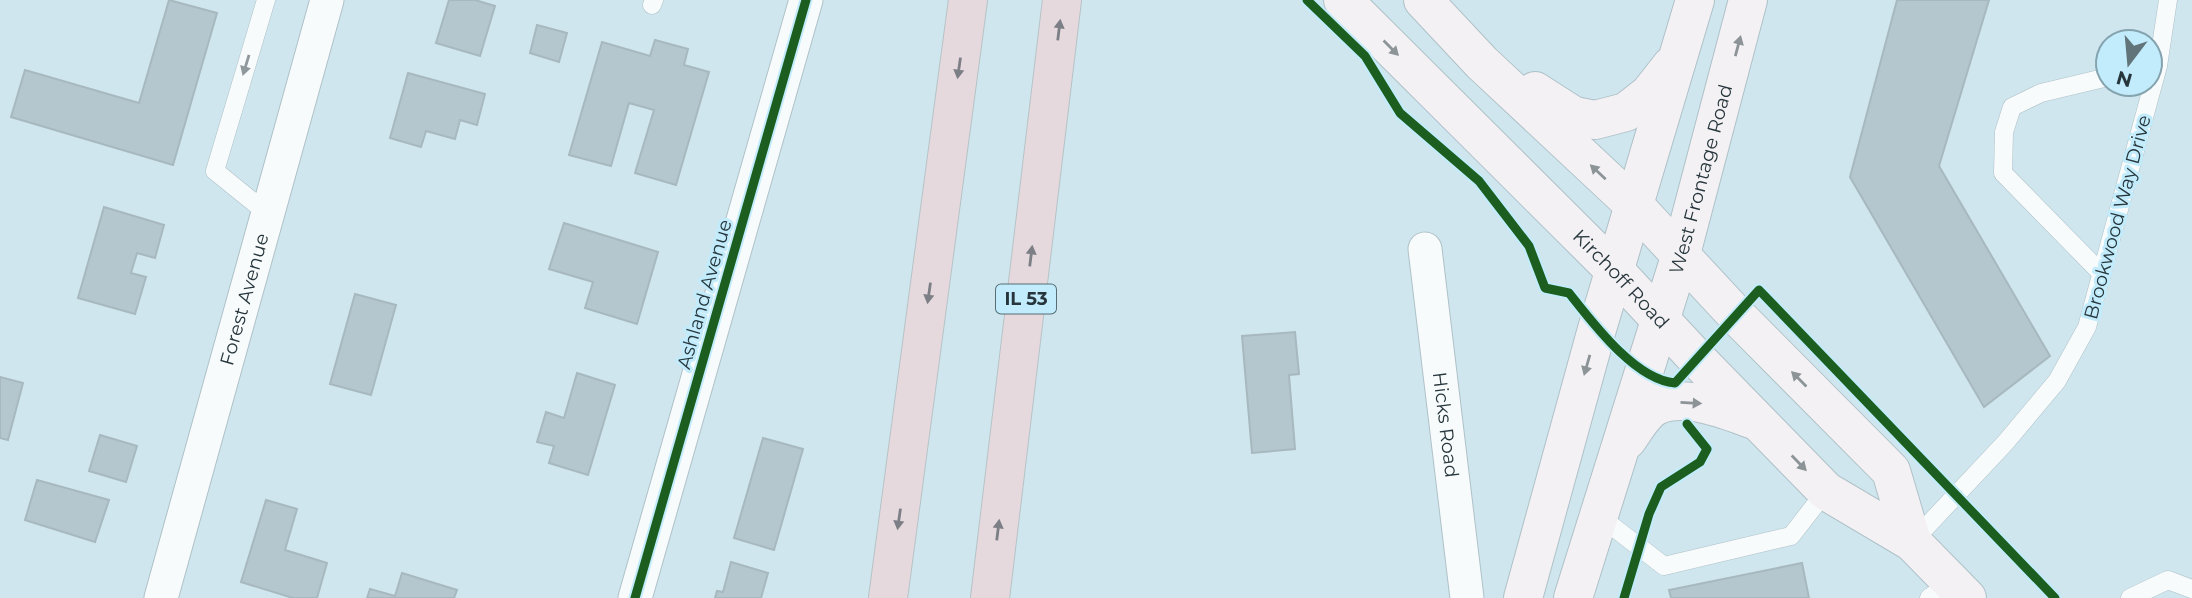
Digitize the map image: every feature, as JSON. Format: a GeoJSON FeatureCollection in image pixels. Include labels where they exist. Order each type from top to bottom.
{"type":"FeatureCollection","features":[{"type":"Feature","properties":{"kind":"highway"},"geometry":{"type":"LineString","coordinates":[[888,592],[968,0]]}},
{"type":"Feature","properties":{"kind":"highway","name":"IL 53"},"geometry":{"type":"LineString","coordinates":[[990,598],[1062,0]]}},
{"type":"Feature","properties":{"kind":"main road","name":"Kirchoff Road"},"geometry":{"type":"LineString","coordinates":[[1343,0],[1616,272],[1826,491],[1912,542]]}},
{"type":"Feature","properties":{"kind":"main road","name":"Kirchoff Road"},"geometry":{"type":"LineString","coordinates":[[1423,0],[1482,63],[1634,205],[1737,316],[1891,471],[1912,542],[1949,593]]}},
{"type":"Feature","properties":{"kind":"main road"},"geometry":{"type":"LineString","coordinates":[[1523,598],[1594,342],[1695,0]]}},
{"type":"Feature","properties":{"kind":"main road","name":"West Frontage Road"},"geometry":{"type":"LineString","coordinates":[[1573,598],[1681,254],[1745,20],[1748,0]]}},
{"type":"Feature","properties":{"kind":"main road"},"geometry":{"type":"LineString","coordinates":[[1482,63],[1549,98],[1574,116],[1595,120],[1626,112],[1649,94],[1678,56]]}},
{"type":"Feature","properties":{"kind":"main road"},"geometry":{"type":"LineString","coordinates":[[1620,450],[1654,407],[1672,402],[1702,403],[1758,422]]}},
{"type":"Feature","properties":{"kind":"street","name":"Forest Avenue"},"geometry":{"type":"LineString","coordinates":[[161,598],[327,0]]}},
{"type":"Feature","properties":{"kind":"street","name":"Ashland Avenue"},"geometry":{"type":"LineString","coordinates":[[635,598],[806,0]]}},
{"type":"Feature","properties":{"kind":"street","name":"Hicks Road"},"geometry":{"type":"LineString","coordinates":[[1425,249],[1467,598]]}},
{"type":"Feature","properties":{"kind":"lane"},"geometry":{"type":"LineString","coordinates":[[266,0],[215,171],[268,214]]}},
{"type":"Feature","properties":{"kind":"lane","name":"Brookwood Way Drive"},"geometry":{"type":"LineString","coordinates":[[2162,28],[2168,0]]}},
{"type":"Feature","properties":{"kind":"lane"},"geometry":{"type":"LineString","coordinates":[[2094,80],[2041,93],[2012,107],[2004,132],[2003,173],[2102,274]]}},
{"type":"Feature","properties":{"kind":"lane","name":"Brookwood Way Drive"},"geometry":{"type":"LineString","coordinates":[[1912,542],[2005,443],[2057,381],[2087,327],[2146,98]]}},
{"type":"Feature","properties":{"kind":"lane"},"geometry":{"type":"LineString","coordinates":[[1599,516],[1664,566],[1791,536],[1826,491]]}},
{"type":"Feature","properties":{"kind":"lane"},"geometry":{"type":"LineString","coordinates":[[2130,598],[2168,580],[2192,589]]}},
{"type":"Feature","properties":{"kind":"building"},"geometry":{"type":"Polygon","coordinates":[[[169,0],[217,13],[173,165],[11,117],[25,70],[139,103],[169,0]]]}},
{"type":"Feature","properties":{"kind":"building"},"geometry":{"type":"Polygon","coordinates":[[[449,0],[475,0],[495,6],[480,56],[436,43],[449,0]]]}},
{"type":"Feature","properties":{"kind":"building"},"geometry":{"type":"Polygon","coordinates":[[[1897,0],[1989,0],[1939,166],[2050,356],[1984,407],[1850,177],[1897,0]]]}},
{"type":"Feature","properties":{"kind":"building"},"geometry":{"type":"Polygon","coordinates":[[[537,25],[567,33],[559,62],[530,53],[537,25]]]}},
{"type":"Feature","properties":{"kind":"building"},"geometry":{"type":"Polygon","coordinates":[[[655,40],[688,49],[684,65],[709,72],[676,185],[635,173],[654,110],[629,103],[611,166],[569,155],[602,42],[650,56],[655,40]]]}},
{"type":"Feature","properties":{"kind":"building"},"geometry":{"type":"Polygon","coordinates":[[[408,73],[485,94],[477,125],[460,120],[455,139],[426,131],[421,147],[390,138],[408,73]]]}},
{"type":"Feature","properties":{"kind":"building"},"geometry":{"type":"Polygon","coordinates":[[[104,207],[164,225],[155,258],[137,253],[131,273],[146,277],[135,314],[78,298],[104,207]]]}},
{"type":"Feature","properties":{"kind":"building"},"geometry":{"type":"Polygon","coordinates":[[[564,223],[658,252],[637,324],[585,308],[593,282],[549,269],[564,223]]]}},
{"type":"Feature","properties":{"kind":"building"},"geometry":{"type":"Polygon","coordinates":[[[355,294],[396,305],[371,395],[330,384],[355,294]]]}},
{"type":"Feature","properties":{"kind":"building"},"geometry":{"type":"Polygon","coordinates":[[[1295,332],[1299,374],[1289,375],[1295,449],[1252,453],[1242,336],[1295,332]]]}},
{"type":"Feature","properties":{"kind":"building"},"geometry":{"type":"Polygon","coordinates":[[[577,373],[615,385],[588,475],[549,463],[554,446],[537,442],[546,412],[564,418],[577,373]]]}},
{"type":"Feature","properties":{"kind":"building"},"geometry":{"type":"Polygon","coordinates":[[[0,377],[23,383],[8,440],[0,438],[0,377]]]}},
{"type":"Feature","properties":{"kind":"building"},"geometry":{"type":"Polygon","coordinates":[[[100,435],[137,446],[126,482],[89,471],[100,435]]]}},
{"type":"Feature","properties":{"kind":"building"},"geometry":{"type":"Polygon","coordinates":[[[763,438],[803,449],[774,550],[734,538],[763,438]]]}},
{"type":"Feature","properties":{"kind":"building"},"geometry":{"type":"Polygon","coordinates":[[[37,480],[109,500],[95,542],[25,520],[37,480]]]}},
{"type":"Feature","properties":{"kind":"building"},"geometry":{"type":"Polygon","coordinates":[[[266,500],[297,509],[285,550],[327,563],[317,598],[293,598],[241,582],[266,500]]]}},
{"type":"Feature","properties":{"kind":"building"},"geometry":{"type":"Polygon","coordinates":[[[731,562],[768,573],[761,598],[715,598],[717,591],[723,592],[731,562]]]}},
{"type":"Feature","properties":{"kind":"building"},"geometry":{"type":"Polygon","coordinates":[[[1802,563],[1809,598],[1671,598],[1669,590],[1802,563]]]}},
{"type":"Feature","properties":{"kind":"building"},"geometry":{"type":"Polygon","coordinates":[[[402,573],[457,590],[454,598],[367,598],[370,589],[395,596],[402,573]]]}},
{"type":"Feature","properties":{"kind":"cycle path"},"geometry":{"type":"LineString","coordinates":[[635,598],[806,0]]}},
{"type":"Feature","properties":{"kind":"cycle path"},"geometry":{"type":"LineString","coordinates":[[1307,0],[1365,56],[1400,113],[1479,181],[1529,246],[1545,288],[1569,293],[1602,333],[1630,361],[1645,372],[1675,383],[1759,290],[2055,598]]}},
{"type":"Feature","properties":{"kind":"cycle path"},"geometry":{"type":"LineString","coordinates":[[1624,598],[1649,514],[1661,487],[1700,462],[1707,449],[1687,424]]}}]}
